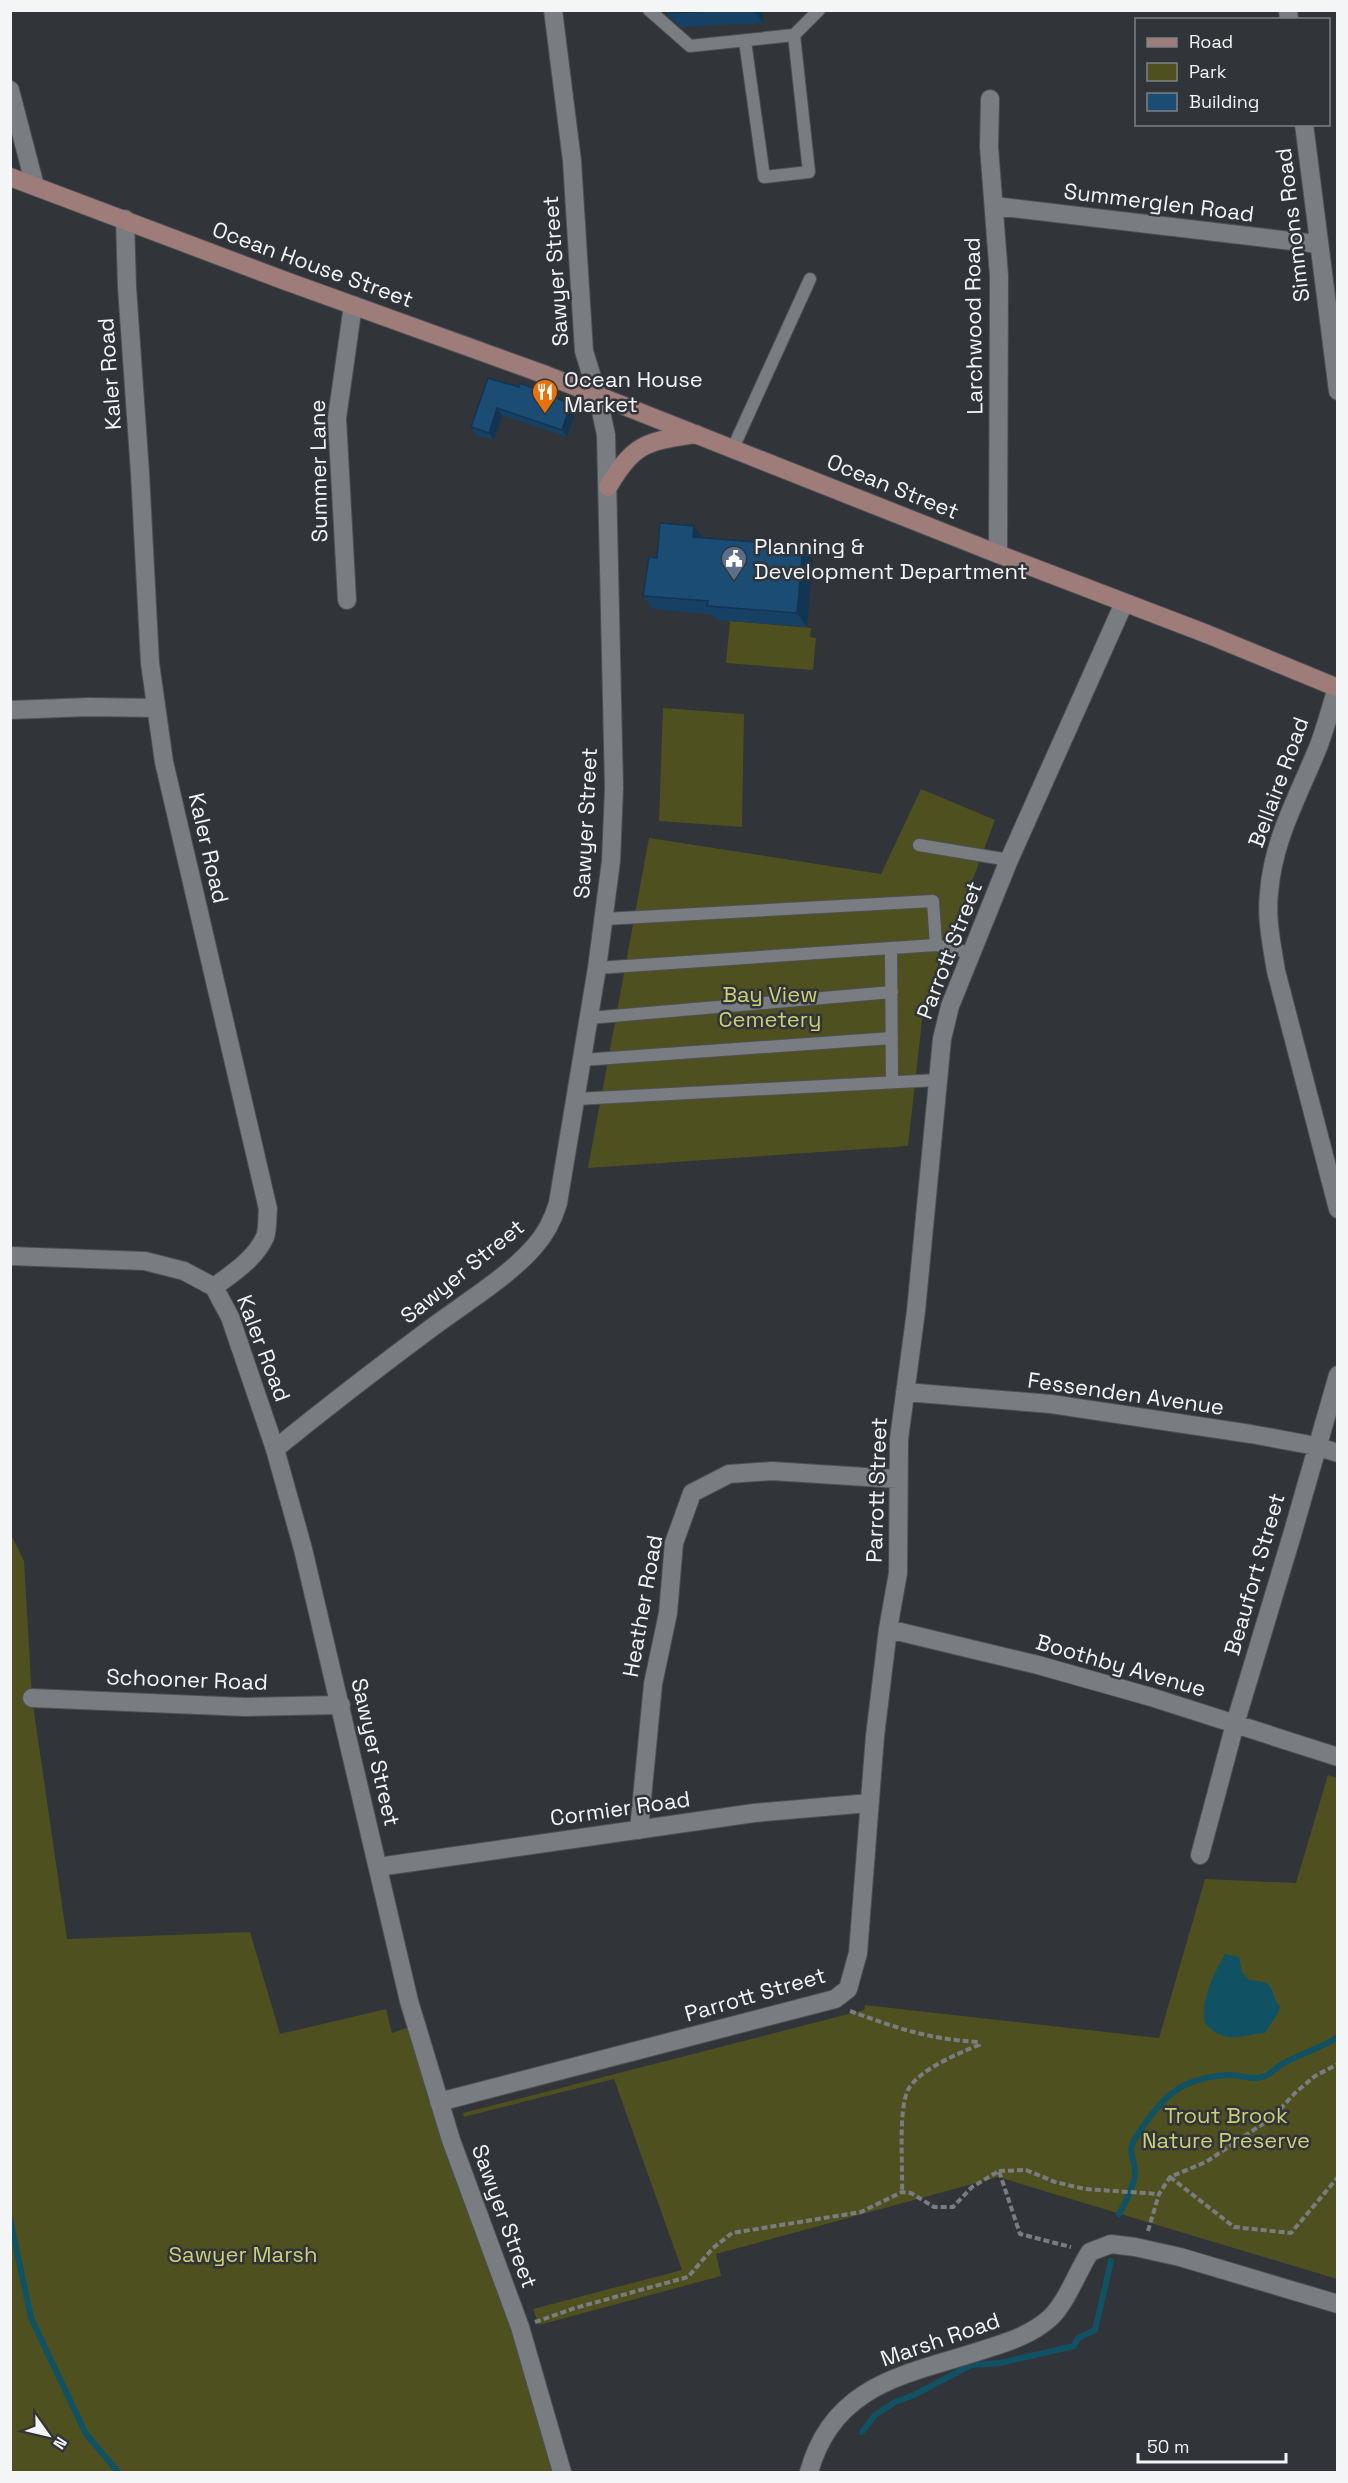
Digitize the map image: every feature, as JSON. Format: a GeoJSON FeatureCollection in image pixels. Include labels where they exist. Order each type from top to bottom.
{"type":"FeatureCollection","features":[{"type":"Feature","properties":{"kind":"main road","name":"Ocean House Street"},"geometry":{"type":"LineString","coordinates":[[10,177],[536,371],[598,397]]}},
{"type":"Feature","properties":{"kind":"main road","name":"Ocean Street"},"geometry":{"type":"LineString","coordinates":[[598,397],[1207,634],[1338,688]]}},
{"type":"Feature","properties":{"kind":"main road"},"geometry":{"type":"LineString","coordinates":[[608,487],[624,461],[640,448],[658,440],[697,434]]}},
{"type":"Feature","properties":{"kind":"street","name":"Sawyer Street"},"geometry":{"type":"LineString","coordinates":[[553,10],[572,161],[584,351],[598,397],[606,435],[615,788],[611,861],[604,919],[558,1203],[553,1220],[533,1248],[480,1292],[352,1387],[275,1449],[303,1549],[341,1705],[409,2001],[439,2102],[520,2327],[562,2472]]}},
{"type":"Feature","properties":{"kind":"street"},"geometry":{"type":"LineString","coordinates":[[10,90],[36,186]]}},
{"type":"Feature","properties":{"kind":"street","name":"Larchwood Road"},"geometry":{"type":"LineString","coordinates":[[990,99],[989,147],[999,276],[998,554]]}},
{"type":"Feature","properties":{"kind":"street","name":"Simmons Road"},"geometry":{"type":"LineString","coordinates":[[1304,126],[1317,244],[1338,391]]}},
{"type":"Feature","properties":{"kind":"street","name":"Summerglen Road"},"geometry":{"type":"LineString","coordinates":[[995,206],[1317,244]]}},
{"type":"Feature","properties":{"kind":"street","name":"Kaler Road"},"geometry":{"type":"LineString","coordinates":[[125,219],[127,287],[150,663],[156,708],[164,762],[268,1209],[266,1236],[255,1253],[241,1267],[214,1287],[230,1317],[275,1449]]}},
{"type":"Feature","properties":{"kind":"street","name":"Summer Lane"},"geometry":{"type":"LineString","coordinates":[[347,600],[337,418],[353,305]]}},
{"type":"Feature","properties":{"kind":"street","name":"Parrott Street"},"geometry":{"type":"LineString","coordinates":[[439,2102],[835,2000],[848,1989],[858,1953],[869,1803],[888,1629],[898,1573],[899,1439],[916,1311],[942,1039],[950,1006],[1009,860],[1124,603]]}},
{"type":"Feature","properties":{"kind":"street","name":"Bellaire Road"},"geometry":{"type":"LineString","coordinates":[[1338,688],[1319,744],[1277,841],[1269,894],[1270,932],[1276,971],[1338,1209]]}},
{"type":"Feature","properties":{"kind":"street"},"geometry":{"type":"LineString","coordinates":[[10,710],[89,706],[156,708]]}},
{"type":"Feature","properties":{"kind":"street"},"geometry":{"type":"LineString","coordinates":[[10,1256],[145,1261],[184,1271],[214,1287]]}},
{"type":"Feature","properties":{"kind":"street"},"geometry":{"type":"LineString","coordinates":[[1316,1446],[1338,1375]]}},
{"type":"Feature","properties":{"kind":"street","name":"Fessenden Avenue"},"geometry":{"type":"LineString","coordinates":[[905,1392],[1051,1404],[1316,1446],[1338,1453]]}},
{"type":"Feature","properties":{"kind":"street","name":"Beaufort Street"},"geometry":{"type":"LineString","coordinates":[[1200,1855],[1234,1724],[1292,1535],[1316,1446]]}},
{"type":"Feature","properties":{"kind":"street","name":"Heather Road"},"geometry":{"type":"LineString","coordinates":[[639,1830],[653,1684],[668,1613],[674,1543],[692,1493],[729,1474],[772,1471],[897,1479]]}},
{"type":"Feature","properties":{"kind":"street","name":"Boothby Avenue"},"geometry":{"type":"LineString","coordinates":[[888,1629],[1038,1665],[1338,1757]]}},
{"type":"Feature","properties":{"kind":"street","name":"Schooner Road"},"geometry":{"type":"LineString","coordinates":[[32,1698],[245,1707],[341,1705]]}},
{"type":"Feature","properties":{"kind":"street","name":"Cormier Road"},"geometry":{"type":"LineString","coordinates":[[378,1867],[754,1814],[869,1803]]}},
{"type":"Feature","properties":{"kind":"street"},"geometry":{"type":"LineString","coordinates":[[1090,2252],[1112,2244],[1143,2249],[1180,2257],[1338,2304]]}},
{"type":"Feature","properties":{"kind":"street","name":"Marsh Road"},"geometry":{"type":"LineString","coordinates":[[815,2471],[824,2432],[848,2404],[898,2377],[1024,2336],[1051,2317],[1090,2252]]}},
{"type":"Feature","properties":{"kind":"lane"},"geometry":{"type":"LineString","coordinates":[[649,10],[690,46],[794,35],[819,10]]}},
{"type":"Feature","properties":{"kind":"lane"},"geometry":{"type":"LineString","coordinates":[[745,41],[764,177],[809,172],[794,35]]}},
{"type":"Feature","properties":{"kind":"lane"},"geometry":{"type":"LineString","coordinates":[[734,448],[810,279]]}},
{"type":"Feature","properties":{"kind":"lane"},"geometry":{"type":"LineString","coordinates":[[919,844],[1009,860]]}},
{"type":"Feature","properties":{"kind":"lane"},"geometry":{"type":"LineString","coordinates":[[604,919],[933,901],[936,945]]}},
{"type":"Feature","properties":{"kind":"lane"},"geometry":{"type":"LineString","coordinates":[[597,968],[936,945],[971,953]]}},
{"type":"Feature","properties":{"kind":"lane"},"geometry":{"type":"LineString","coordinates":[[891,949],[892,1082]]}},
{"type":"Feature","properties":{"kind":"lane"},"geometry":{"type":"LineString","coordinates":[[589,1018],[892,992]]}},
{"type":"Feature","properties":{"kind":"lane"},"geometry":{"type":"LineString","coordinates":[[582,1060],[892,1038]]}},
{"type":"Feature","properties":{"kind":"lane"},"geometry":{"type":"LineString","coordinates":[[576,1100],[937,1080]]}},
{"type":"Feature","properties":{"kind":"path"},"geometry":{"type":"LineString","coordinates":[[835,2000],[849,2011],[907,2032],[942,2040],[978,2042],[979,2045],[950,2056],[928,2071],[909,2089],[903,2115],[902,2192]]}},
{"type":"Feature","properties":{"kind":"path"},"geometry":{"type":"LineString","coordinates":[[1143,2249],[1159,2194],[1170,2177],[1206,2162],[1273,2116],[1315,2076],[1338,2064]]}},
{"type":"Feature","properties":{"kind":"path"},"geometry":{"type":"LineString","coordinates":[[520,2327],[575,2308],[688,2277],[713,2248],[732,2233],[861,2212],[902,2192],[911,2193],[934,2207],[953,2206],[972,2187],[999,2171],[1026,2170],[1055,2182],[1085,2190],[1159,2194]]}},
{"type":"Feature","properties":{"kind":"path"},"geometry":{"type":"LineString","coordinates":[[999,2171],[1020,2234],[1090,2252]]}},
{"type":"Feature","properties":{"kind":"path"},"geometry":{"type":"LineString","coordinates":[[1170,2177],[1234,2227],[1291,2233],[1338,2176]]}},
{"type":"Feature","properties":{"kind":"green space"},"geometry":{"type":"Polygon","coordinates":[[[730,621],[811,628],[810,637],[816,638],[813,670],[726,663],[730,621]]]}},
{"type":"Feature","properties":{"kind":"green space"},"geometry":{"type":"Polygon","coordinates":[[[663,708],[744,714],[742,827],[659,821],[663,708]]]}},
{"type":"Feature","properties":{"kind":"green space","name":"Bay View Cemetery"},"geometry":{"type":"Polygon","coordinates":[[[921,789],[995,820],[923,1012],[908,1146],[588,1168],[649,838],[881,874],[921,789]]]}},
{"type":"Feature","properties":{"kind":"green space","name":"Sawyer Marsh"},"geometry":{"type":"Polygon","coordinates":[[[10,1532],[24,1561],[32,1698],[67,1939],[250,1932],[280,2034],[386,2009],[392,2033],[415,2025],[562,2472],[11,2472],[10,1532]]]}},
{"type":"Feature","properties":{"kind":"green space","name":"Trout Brook Nature Preserve"},"geometry":{"type":"Polygon","coordinates":[[[1328,1775],[1337,1778],[1337,2279],[998,2177],[716,2254],[721,2276],[539,2325],[533,2309],[682,2270],[614,2079],[464,2117],[463,2113],[864,2010],[865,2005],[1159,2038],[1205,1879],[1296,1883],[1328,1775]]]}},
{"type":"Feature","properties":{"kind":"water"},"geometry":{"type":"Polygon","coordinates":[[[1225,1954],[1239,1957],[1242,1972],[1249,1980],[1267,1984],[1280,2006],[1265,2033],[1226,2037],[1219,2035],[1205,2023],[1206,1997],[1225,1954]]]}},
{"type":"Feature","properties":{"kind":"building"},"geometry":{"type":"Polygon","coordinates":[[[668,10],[730,10],[671,13],[668,10]]]}},
{"type":"Feature","properties":{"kind":"building"},"geometry":{"type":"Polygon","coordinates":[[[488,378],[519,387],[520,383],[571,404],[562,430],[497,408],[489,433],[471,427],[488,378]]]}},
{"type":"Feature","properties":{"kind":"building","name":"Planning & Development Department"},"geometry":{"type":"Polygon","coordinates":[[[660,523],[694,526],[693,537],[803,546],[797,613],[707,606],[708,601],[643,596],[649,557],[657,558],[660,523]]]}},
{"type":"Feature","properties":{"kind":"waterway"},"geometry":{"type":"LineString","coordinates":[[1119,2214],[1135,2177],[1131,2151],[1133,2142],[1154,2111],[1174,2092],[1197,2080],[1212,2077],[1229,2075],[1256,2078],[1265,2076],[1284,2063],[1338,2037]]}},
{"type":"Feature","properties":{"kind":"waterway"},"geometry":{"type":"LineString","coordinates":[[10,2219],[31,2318],[86,2434],[118,2472]]}},
{"type":"Feature","properties":{"kind":"waterway"},"geometry":{"type":"LineString","coordinates":[[862,2432],[875,2415],[895,2402],[914,2395],[971,2365],[1000,2363],[1074,2346],[1078,2338],[1095,2330],[1111,2261]]}},
{"type":"Feature","properties":{"kind":"place","name":"Ocean House Market"},"geometry":{"type":"Point","coordinates":[545,415]}},
{"type":"Feature","properties":{"kind":"place","name":"Planning & Development Department"},"geometry":{"type":"Point","coordinates":[734,582]}}]}
